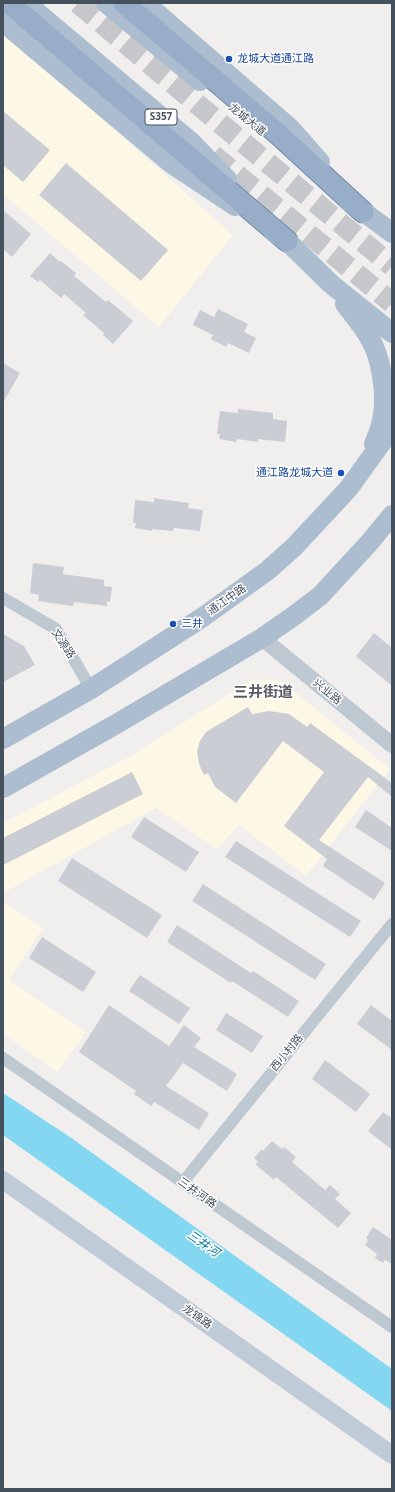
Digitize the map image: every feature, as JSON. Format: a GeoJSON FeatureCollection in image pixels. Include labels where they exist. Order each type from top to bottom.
{"type":"FeatureCollection","features":[{"type":"Feature","properties":{"kind":"highway"},"geometry":{"type":"LineString","coordinates":[[9,3],[287,241]]}},
{"type":"Feature","properties":{"kind":"highway"},"geometry":{"type":"LineString","coordinates":[[124,3],[278,134],[364,212]]}},
{"type":"Feature","properties":{"kind":"main road","name":"S357"},"geometry":{"type":"LineString","coordinates":[[26,3],[191,142],[331,284],[392,333]]}},
{"type":"Feature","properties":{"kind":"main road","name":"龙城大道"},"geometry":{"type":"LineString","coordinates":[[106,3],[251,123],[364,212],[388,228]]}},
{"type":"Feature","properties":{"kind":"main road"},"geometry":{"type":"LineString","coordinates":[[146,3],[289,127],[364,212]]}},
{"type":"Feature","properties":{"kind":"main road"},"geometry":{"type":"LineString","coordinates":[[3,22],[172,164],[287,241]]}},
{"type":"Feature","properties":{"kind":"main road"},"geometry":{"type":"LineString","coordinates":[[331,284],[374,346],[380,366],[383,388],[383,414],[378,435],[363,468]]}},
{"type":"Feature","properties":{"kind":"main road","name":"通江中路"},"geometry":{"type":"LineString","coordinates":[[3,739],[91,690],[203,617],[267,571],[294,547],[349,488],[392,428]]}},
{"type":"Feature","properties":{"kind":"main road"},"geometry":{"type":"LineString","coordinates":[[3,788],[118,723],[262,638],[295,615],[320,596],[369,543],[392,515]]}},
{"type":"Feature","properties":{"kind":"main road"},"geometry":{"type":"LineString","coordinates":[[369,543],[392,521]]}},
{"type":"Feature","properties":{"kind":"main road","name":"龙锦路"},"geometry":{"type":"LineString","coordinates":[[3,1180],[392,1455]]}},
{"type":"Feature","properties":{"kind":"main road","name":"龙锦路"},"geometry":{"type":"LineString","coordinates":[[3,1193],[392,1467]]}},
{"type":"Feature","properties":{"kind":"street","name":"文源路"},"geometry":{"type":"LineString","coordinates":[[3,598],[56,629],[91,690]]}},
{"type":"Feature","properties":{"kind":"street","name":"兴业路"},"geometry":{"type":"LineString","coordinates":[[262,638],[392,745]]}},
{"type":"Feature","properties":{"kind":"street","name":"西小村路"},"geometry":{"type":"LineString","coordinates":[[182,1182],[392,924]]}},
{"type":"Feature","properties":{"kind":"street","name":"三井河路"},"geometry":{"type":"LineString","coordinates":[[3,1058],[392,1327]]}},
{"type":"Feature","properties":{"kind":"shaded area"},"geometry":{"type":"Polygon","coordinates":[[[3,31],[233,235],[159,327],[3,194],[3,31]]]}},
{"type":"Feature","properties":{"kind":"shaded area"},"geometry":{"type":"Polygon","coordinates":[[[251,680],[280,680],[390,769],[306,876],[239,825],[217,849],[156,808],[3,893],[3,823],[129,757],[251,680]]]}},
{"type":"Feature","properties":{"kind":"shaded area"},"geometry":{"type":"Polygon","coordinates":[[[3,901],[43,928],[9,980],[86,1032],[58,1072],[3,1034],[3,901]]]}},
{"type":"Feature","properties":{"kind":"water","name":"三井河"},"geometry":{"type":"Polygon","coordinates":[[[3,1093],[70,1137],[392,1369],[392,1411],[3,1135],[3,1093]]]}},
{"type":"Feature","properties":{"kind":"building"},"geometry":{"type":"Polygon","coordinates":[[[3,111],[50,150],[23,182],[3,165],[3,111]]]}},
{"type":"Feature","properties":{"kind":"building"},"geometry":{"type":"Polygon","coordinates":[[[66,163],[168,250],[141,281],[39,195],[66,163]]]}},
{"type":"Feature","properties":{"kind":"building"},"geometry":{"type":"Polygon","coordinates":[[[3,210],[31,234],[12,257],[3,249],[3,210]]]}},
{"type":"Feature","properties":{"kind":"building"},"geometry":{"type":"Polygon","coordinates":[[[50,253],[76,273],[74,276],[106,302],[108,300],[133,321],[113,344],[103,335],[104,333],[83,315],[86,313],[64,294],[61,298],[40,280],[38,282],[30,276],[50,253]]]}},
{"type":"Feature","properties":{"kind":"building"},"geometry":{"type":"Polygon","coordinates":[[[218,309],[248,324],[244,332],[256,338],[249,353],[228,343],[226,347],[211,339],[213,335],[193,325],[200,310],[214,317],[218,309]]]}},
{"type":"Feature","properties":{"kind":"building"},"geometry":{"type":"Polygon","coordinates":[[[3,363],[20,373],[3,403],[3,363]]]}},
{"type":"Feature","properties":{"kind":"building"},"geometry":{"type":"Polygon","coordinates":[[[238,409],[273,413],[273,419],[287,421],[285,442],[258,439],[258,442],[237,439],[236,442],[219,439],[220,434],[217,434],[220,411],[238,413],[238,409]]]}},
{"type":"Feature","properties":{"kind":"building"},"geometry":{"type":"Polygon","coordinates":[[[154,498],[189,503],[188,508],[203,510],[200,531],[174,528],[173,531],[152,529],[152,531],[135,528],[136,523],[133,523],[135,500],[154,502],[154,498]]]}},
{"type":"Feature","properties":{"kind":"building"},"geometry":{"type":"Polygon","coordinates":[[[33,563],[64,567],[63,574],[104,580],[104,586],[112,587],[110,602],[107,601],[107,606],[74,602],[73,606],[38,601],[39,595],[30,593],[33,563]]]}},
{"type":"Feature","properties":{"kind":"building"},"geometry":{"type":"Polygon","coordinates":[[[374,633],[392,648],[392,686],[356,656],[374,633]]]}},
{"type":"Feature","properties":{"kind":"building"},"geometry":{"type":"Polygon","coordinates":[[[3,634],[24,646],[35,665],[3,682],[3,634]]]}},
{"type":"Feature","properties":{"kind":"building"},"geometry":{"type":"Polygon","coordinates":[[[248,707],[252,714],[269,711],[289,714],[307,727],[310,723],[392,783],[392,797],[368,777],[319,840],[385,883],[374,900],[323,866],[327,859],[284,826],[324,772],[283,741],[236,803],[215,787],[208,773],[204,775],[199,764],[197,751],[200,741],[206,732],[248,707]]]}},
{"type":"Feature","properties":{"kind":"building"},"geometry":{"type":"Polygon","coordinates":[[[132,772],[143,794],[3,865],[3,838],[132,772]]]}},
{"type":"Feature","properties":{"kind":"building"},"geometry":{"type":"Polygon","coordinates":[[[366,810],[392,828],[392,851],[355,827],[366,810]]]}},
{"type":"Feature","properties":{"kind":"building"},"geometry":{"type":"Polygon","coordinates":[[[144,817],[199,852],[186,872],[131,837],[144,817]]]}},
{"type":"Feature","properties":{"kind":"building"},"geometry":{"type":"Polygon","coordinates":[[[236,841],[361,921],[350,937],[225,857],[236,841]]]}},
{"type":"Feature","properties":{"kind":"building"},"geometry":{"type":"Polygon","coordinates":[[[72,858],[162,915],[147,938],[58,881],[72,858]]]}},
{"type":"Feature","properties":{"kind":"building"},"geometry":{"type":"Polygon","coordinates":[[[203,884],[326,964],[315,980],[192,901],[203,884]]]}},
{"type":"Feature","properties":{"kind":"building"},"geometry":{"type":"Polygon","coordinates":[[[177,925],[251,973],[253,971],[299,1001],[288,1017],[167,942],[177,925]]]}},
{"type":"Feature","properties":{"kind":"building"},"geometry":{"type":"Polygon","coordinates":[[[42,937],[96,972],[83,992],[29,958],[42,937]]]}},
{"type":"Feature","properties":{"kind":"building"},"geometry":{"type":"Polygon","coordinates":[[[140,975],[190,1008],[179,1024],[129,991],[140,975]]]}},
{"type":"Feature","properties":{"kind":"building"},"geometry":{"type":"Polygon","coordinates":[[[109,1005],[169,1046],[184,1025],[201,1038],[194,1047],[237,1074],[227,1091],[183,1063],[166,1086],[209,1113],[199,1130],[154,1102],[151,1106],[134,1094],[136,1091],[79,1052],[109,1005]]]}},
{"type":"Feature","properties":{"kind":"building"},"geometry":{"type":"Polygon","coordinates":[[[371,1005],[392,1021],[392,1050],[357,1024],[371,1005]]]}},
{"type":"Feature","properties":{"kind":"building"},"geometry":{"type":"Polygon","coordinates":[[[226,1013],[263,1036],[252,1053],[216,1030],[226,1013]]]}},
{"type":"Feature","properties":{"kind":"building"},"geometry":{"type":"Polygon","coordinates":[[[325,1060],[370,1094],[356,1112],[312,1079],[325,1060]]]}},
{"type":"Feature","properties":{"kind":"building"},"geometry":{"type":"Polygon","coordinates":[[[383,1112],[392,1119],[392,1150],[368,1131],[383,1112]]]}},
{"type":"Feature","properties":{"kind":"building"},"geometry":{"type":"Polygon","coordinates":[[[272,1141],[282,1149],[284,1147],[296,1157],[292,1162],[325,1190],[330,1185],[340,1194],[335,1199],[351,1213],[338,1228],[276,1177],[274,1180],[255,1164],[258,1162],[254,1158],[272,1141]]]}},
{"type":"Feature","properties":{"kind":"building"},"geometry":{"type":"Polygon","coordinates":[[[373,1227],[392,1240],[392,1264],[385,1260],[383,1263],[375,1258],[377,1254],[365,1245],[368,1240],[366,1238],[373,1227]]]}},
{"type":"Feature","properties":{"kind":"tunnel"},"geometry":{"type":"LineString","coordinates":[[78,3],[392,266]]}},
{"type":"Feature","properties":{"kind":"tunnel"},"geometry":{"type":"LineString","coordinates":[[213,155],[392,303]]}},
{"type":"Feature","properties":{"kind":"place","name":"龙城大道通江路"},"geometry":{"type":"Point","coordinates":[229,59]}},
{"type":"Feature","properties":{"kind":"place","name":"通江路龙城大道"},"geometry":{"type":"Point","coordinates":[341,473]}},
{"type":"Feature","properties":{"kind":"place","name":"三井"},"geometry":{"type":"Point","coordinates":[173,624]}},
{"type":"Feature","properties":{"kind":"district","name":"三井街道"},"geometry":{"type":"Point","coordinates":[263,693]}}]}
